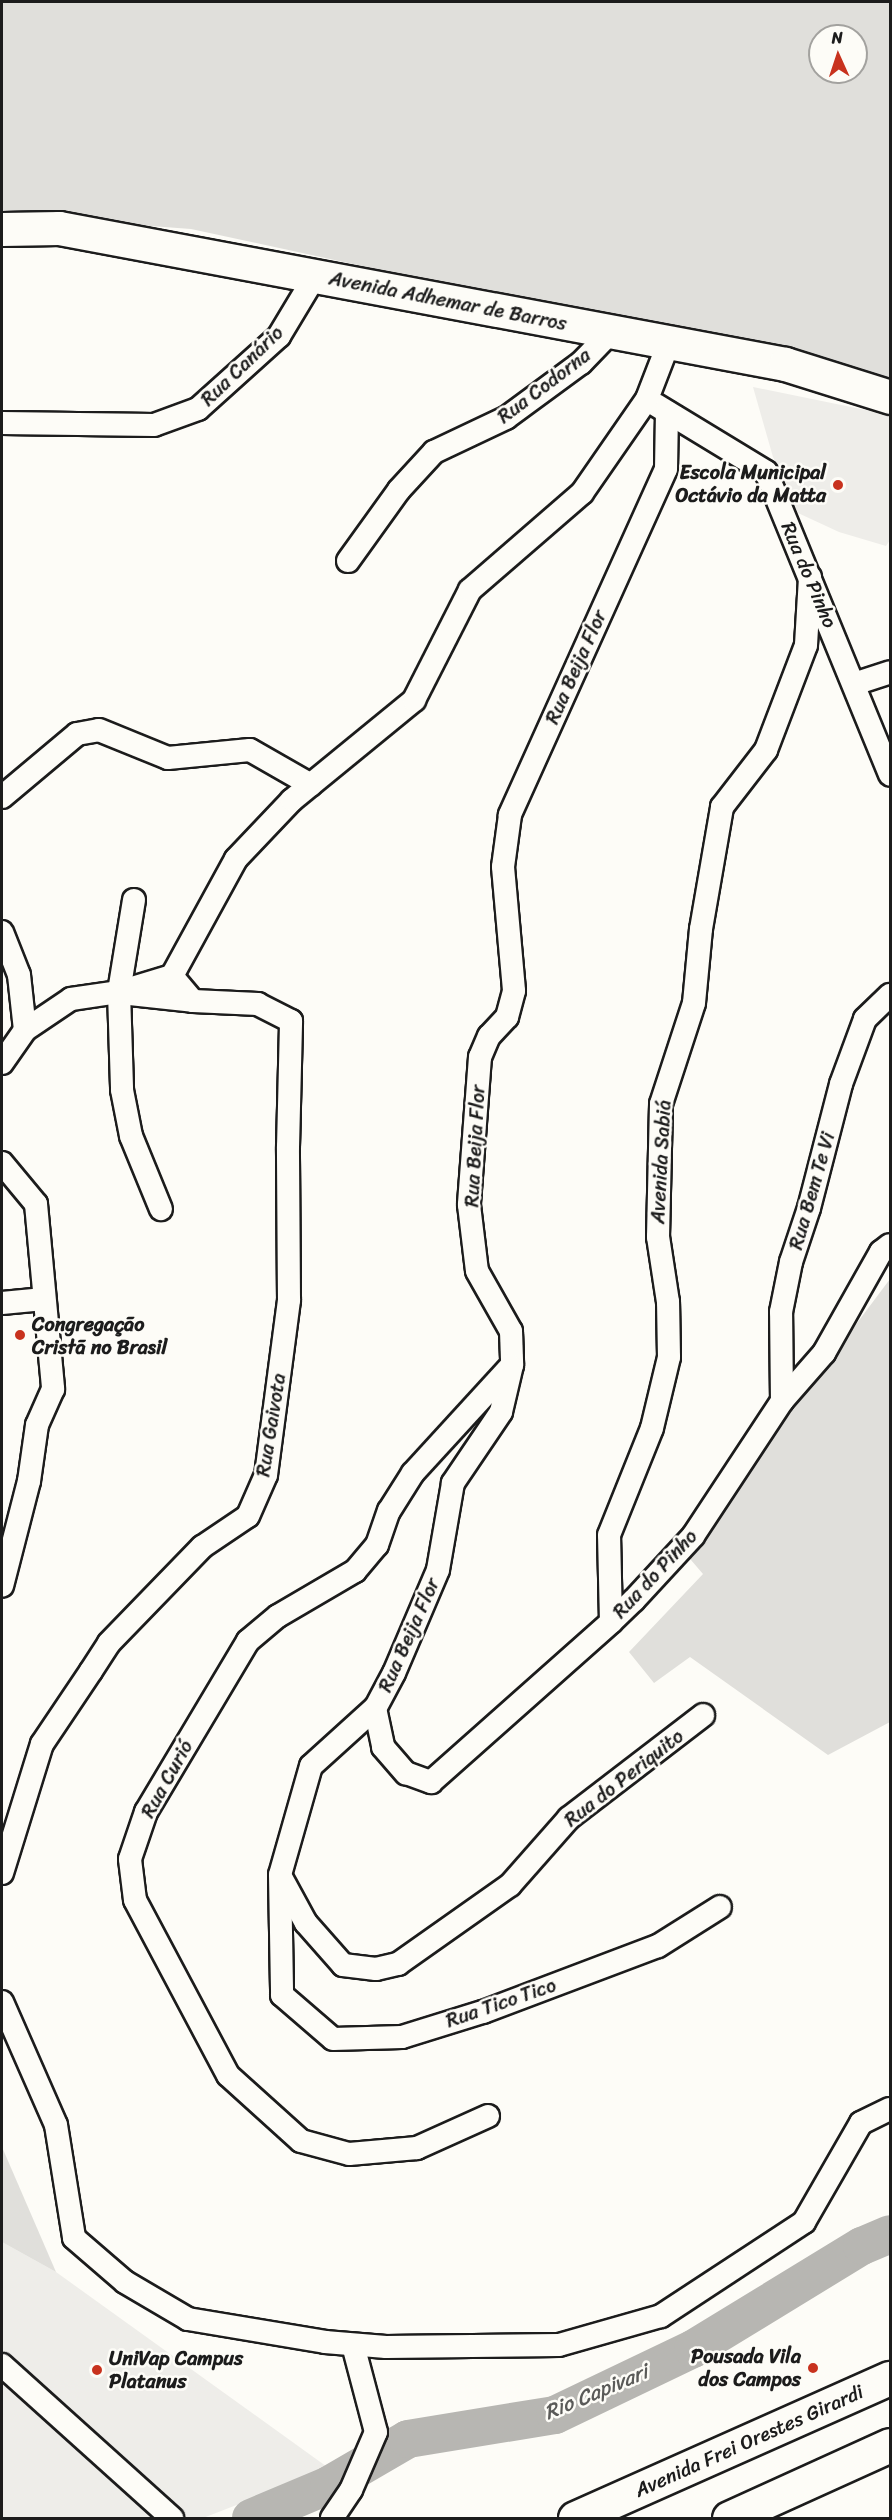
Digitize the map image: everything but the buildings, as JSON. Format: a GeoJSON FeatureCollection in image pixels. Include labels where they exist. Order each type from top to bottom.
{"type":"FeatureCollection","features":[{"type":"Feature","properties":{"kind":"street","name":"Avenida Adhemar de Barros"},"geometry":{"type":"LineString","coordinates":[[2,229],[59,228],[612,331],[785,364],[891,397]]}},
{"type":"Feature","properties":{"kind":"street","name":"Rua Canário"},"geometry":{"type":"LineString","coordinates":[[2,423],[154,425],[198,409],[279,336],[315,276]]}},
{"type":"Feature","properties":{"kind":"street","name":"Rua Codorna"},"geometry":{"type":"LineString","coordinates":[[348,561],[399,490],[434,452],[506,418],[581,363],[612,331]]}},
{"type":"Feature","properties":{"kind":"street"},"geometry":{"type":"LineString","coordinates":[[2,1063],[25,1030],[71,999],[119,992],[172,976],[236,859],[292,800],[414,700],[470,590],[582,493],[647,399],[669,342]]}},
{"type":"Feature","properties":{"kind":"street","name":"Rua do Pinho"},"geometry":{"type":"LineString","coordinates":[[647,399],[766,472],[891,775]]}},
{"type":"Feature","properties":{"kind":"street","name":"Rua Beija Flor"},"geometry":{"type":"LineString","coordinates":[[282,1995],[280,1875],[311,1766],[375,1708],[394,1672],[438,1570],[453,1483],[501,1412],[512,1365],[511,1330],[477,1271],[469,1205],[480,1057],[489,1036],[507,1017],[514,991],[503,867],[510,815],[666,469],[667,412]]}},
{"type":"Feature","properties":{"kind":"street","name":"Avenida Sabiá"},"geometry":{"type":"LineString","coordinates":[[611,1622],[609,1535],[652,1428],[669,1357],[668,1302],[658,1237],[661,1104],[694,1003],[701,929],[722,807],[766,750],[770,740],[806,645],[810,578]]}},
{"type":"Feature","properties":{"kind":"street"},"geometry":{"type":"LineString","coordinates":[[854,684],[891,672]]}},
{"type":"Feature","properties":{"kind":"street"},"geometry":{"type":"LineString","coordinates":[[2,797],[77,735],[99,730],[168,759],[250,750],[311,785]]}},
{"type":"Feature","properties":{"kind":"street"},"geometry":{"type":"LineString","coordinates":[[134,900],[119,992],[122,1089],[130,1136],[161,1209]]}},
{"type":"Feature","properties":{"kind":"street"},"geometry":{"type":"LineString","coordinates":[[2,932],[20,975],[25,1030]]}},
{"type":"Feature","properties":{"kind":"street"},"geometry":{"type":"LineString","coordinates":[[172,976],[193,1001]]}},
{"type":"Feature","properties":{"kind":"street"},"geometry":{"type":"LineString","coordinates":[[119,992],[193,1001]]}},
{"type":"Feature","properties":{"kind":"street","name":"Rua Bem Te Vi"},"geometry":{"type":"LineString","coordinates":[[782,1401],[781,1312],[791,1262],[809,1208],[841,1084],[865,1019],[891,995]]}},
{"type":"Feature","properties":{"kind":"street","name":"Rua Gaivota"},"geometry":{"type":"LineString","coordinates":[[2,1873],[42,1744],[109,1642],[202,1547],[248,1516],[266,1475],[289,1300],[288,1147],[291,1021],[258,1004],[193,1001]]}},
{"type":"Feature","properties":{"kind":"street"},"geometry":{"type":"LineString","coordinates":[[2,1163],[36,1204],[52,1389],[37,1425],[29,1481],[2,1586]]}},
{"type":"Feature","properties":{"kind":"street","name":"Rua do Pinho"},"geometry":{"type":"LineString","coordinates":[[375,1708],[383,1747],[405,1773],[431,1782],[611,1622],[693,1536],[782,1401],[824,1353],[881,1252],[891,1245]]}},
{"type":"Feature","properties":{"kind":"street"},"geometry":{"type":"LineString","coordinates":[[2,1303],[44,1299]]}},
{"type":"Feature","properties":{"kind":"street","name":"Rua Curió"},"geometry":{"type":"LineString","coordinates":[[488,2116],[417,2148],[350,2154],[301,2141],[228,2075],[135,1900],[130,1859],[146,1812],[248,1641],[278,1616],[356,1571],[377,1545],[389,1511],[413,1473],[512,1365]]}},
{"type":"Feature","properties":{"kind":"street","name":"Rua do Periquito"},"geometry":{"type":"LineString","coordinates":[[280,1875],[306,1923],[343,1965],[376,1969],[398,1964],[510,1885],[569,1818],[704,1715]]}},
{"type":"Feature","properties":{"kind":"street","name":"Rua Tico Tico"},"geometry":{"type":"LineString","coordinates":[[282,1995],[333,2039],[402,2037],[483,2012],[658,1947],[720,1907]]}},
{"type":"Feature","properties":{"kind":"street"},"geometry":{"type":"LineString","coordinates":[[2,2002],[56,2126],[74,2238],[125,2282],[188,2319],[354,2345],[559,2345],[661,2316],[804,2222],[861,2123],[891,2109]]}},
{"type":"Feature","properties":{"kind":"street"},"geometry":{"type":"LineString","coordinates":[[332,2518],[351,2490],[376,2432],[354,2345]]}},
{"type":"Feature","properties":{"kind":"street"},"geometry":{"type":"LineString","coordinates":[[2,2365],[172,2518]]}},
{"type":"Feature","properties":{"kind":"street","name":"Avenida Frei Orestes Girardi"},"geometry":{"type":"LineString","coordinates":[[575,2518],[891,2378]]}},
{"type":"Feature","properties":{"kind":"street"},"geometry":{"type":"LineString","coordinates":[[729,2518],[891,2445]]}},
{"type":"Feature","properties":{"kind":"shaded area"},"geometry":{"type":"Polygon","coordinates":[[[2,2],[890,2],[890,380],[191,229],[2,215],[2,2]]]}},
{"type":"Feature","properties":{"kind":"shaded area","name":"Escola Municipal Octávio da Matta"},"geometry":{"type":"Polygon","coordinates":[[[753,387],[890,415],[890,540],[886,546],[839,532],[798,513],[773,457],[753,387]]]}},
{"type":"Feature","properties":{"kind":"shaded area"},"geometry":{"type":"Polygon","coordinates":[[[890,1279],[890,1722],[828,1755],[690,1657],[654,1683],[629,1652],[703,1574],[685,1553],[890,1279]]]}},
{"type":"Feature","properties":{"kind":"shaded area"},"geometry":{"type":"Polygon","coordinates":[[[2,2147],[56,2272],[2,2242],[2,2147]]]}},
{"type":"Feature","properties":{"kind":"shaded area","name":"UniVap Campus Platanus"},"geometry":{"type":"Polygon","coordinates":[[[2,2242],[56,2272],[330,2469],[203,2518],[2,2518],[2,2242]]]}},
{"type":"Feature","properties":{"kind":"waterway","name":"Rio Capivari"},"geometry":{"type":"LineString","coordinates":[[251,2518],[329,2485],[408,2439],[555,2415],[693,2349],[862,2246],[890,2234]]}},
{"type":"Feature","properties":{"kind":"place","name":"Escola Municipal Octávio da Matta"},"geometry":{"type":"Point","coordinates":[838,485]}},
{"type":"Feature","properties":{"kind":"place","name":"Congregação Cristã no Brasil"},"geometry":{"type":"Point","coordinates":[20,1335]}},
{"type":"Feature","properties":{"kind":"place","name":"Pousada Vila dos Campos"},"geometry":{"type":"Point","coordinates":[813,2368]}},
{"type":"Feature","properties":{"kind":"place","name":"UniVap Campus Platanus"},"geometry":{"type":"Point","coordinates":[97,2370]}}]}
